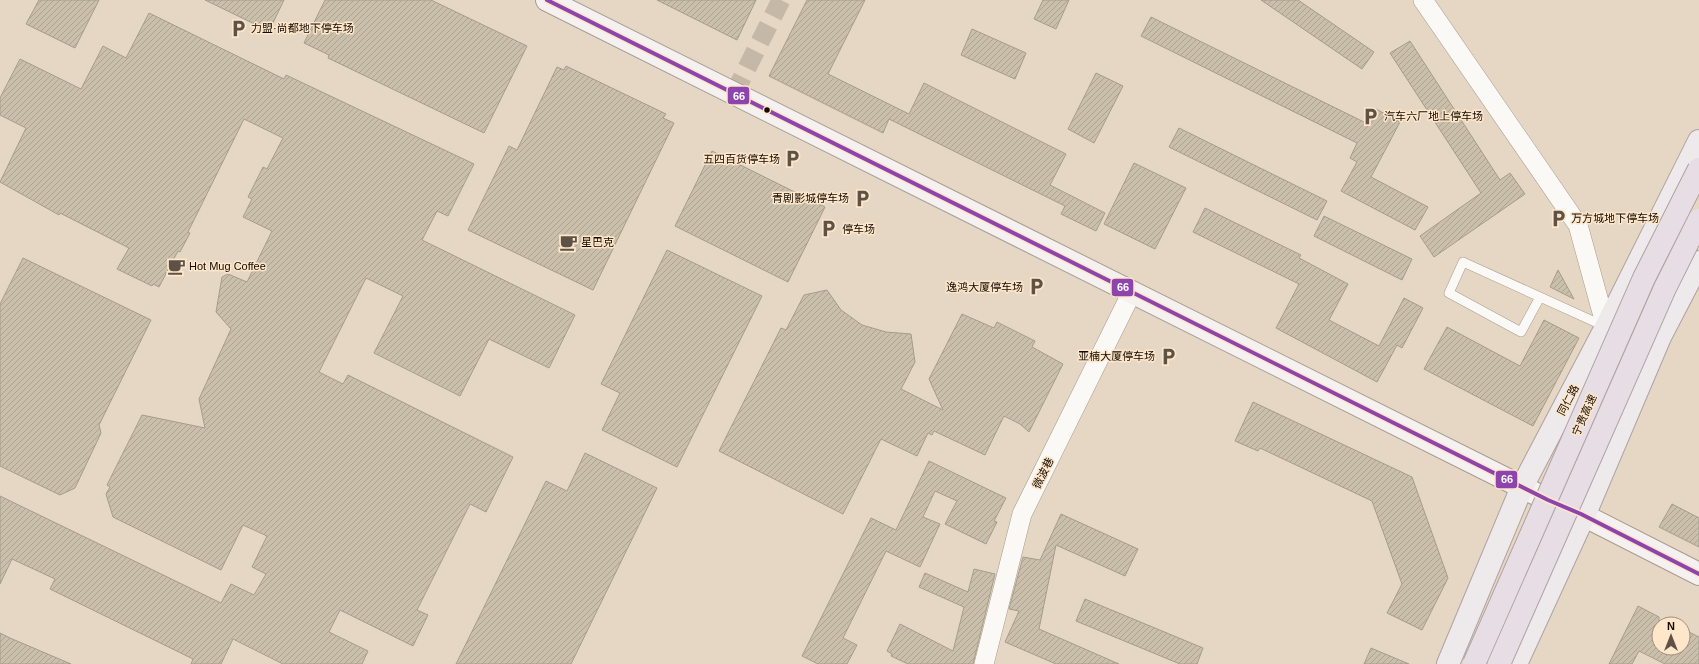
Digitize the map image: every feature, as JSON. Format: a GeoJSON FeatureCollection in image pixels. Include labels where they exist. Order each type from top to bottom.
{"type":"FeatureCollection","features":[{"type":"Feature","properties":{"kind":"highway","name":"宁贵高速"},"geometry":{"type":"LineString","coordinates":[[1474,664],[1644,278],[1699,169]]}},
{"type":"Feature","properties":{"kind":"highway","name":"宁贵高速"},"geometry":{"type":"LineString","coordinates":[[1499,664],[1665,288],[1699,220]]}},
{"type":"Feature","properties":{"kind":"main road"},"geometry":{"type":"LineString","coordinates":[[547,0],[1699,574]]}},
{"type":"Feature","properties":{"kind":"main road","name":"同仁路"},"geometry":{"type":"LineString","coordinates":[[1448,664],[1522,487],[1606,327],[1699,141]]}},
{"type":"Feature","properties":{"kind":"main road"},"geometry":{"type":"LineString","coordinates":[[1516,664],[1584,516],[1660,337],[1699,262]]}},
{"type":"Feature","properties":{"kind":"street"},"geometry":{"type":"LineString","coordinates":[[1423,0],[1578,225],[1606,327]]}},
{"type":"Feature","properties":{"kind":"street","name":"微波巷"},"geometry":{"type":"LineString","coordinates":[[984,664],[1022,514],[1132,292]]}},
{"type":"Feature","properties":{"kind":"lane"},"geometry":{"type":"LineString","coordinates":[[1540,297],[1521,332],[1449,293],[1463,262],[1540,297],[1606,327]]}},
{"type":"Feature","properties":{"kind":"building"},"geometry":{"type":"Polygon","coordinates":[[[39,0],[99,0],[75,48],[26,24],[39,0]]]}},
{"type":"Feature","properties":{"kind":"building"},"geometry":{"type":"Polygon","coordinates":[[[205,0],[284,0],[269,31],[205,0]]]}},
{"type":"Feature","properties":{"kind":"building"},"geometry":{"type":"Polygon","coordinates":[[[325,0],[431,0],[527,46],[484,133],[328,58],[329,55],[304,43],[325,0]]]}},
{"type":"Feature","properties":{"kind":"building"},"geometry":{"type":"Polygon","coordinates":[[[657,0],[756,0],[737,40],[657,0]]]}},
{"type":"Feature","properties":{"kind":"building"},"geometry":{"type":"Polygon","coordinates":[[[807,0],[865,0],[828,74],[909,114],[924,83],[1066,154],[1050,185],[1105,213],[1096,231],[1061,214],[1065,206],[889,119],[883,133],[769,76],[807,0]]]}},
{"type":"Feature","properties":{"kind":"building"},"geometry":{"type":"Polygon","coordinates":[[[1043,0],[1069,0],[1056,29],[1034,19],[1043,0]]]}},
{"type":"Feature","properties":{"kind":"building"},"geometry":{"type":"Polygon","coordinates":[[[1261,0],[1298,0],[1374,52],[1362,69],[1261,0]]]}},
{"type":"Feature","properties":{"kind":"building"},"geometry":{"type":"Polygon","coordinates":[[[149,13],[284,79],[286,75],[474,164],[448,216],[437,211],[422,240],[575,315],[549,368],[489,339],[460,396],[374,353],[403,296],[366,278],[319,372],[343,384],[348,375],[513,457],[486,512],[470,504],[417,610],[428,615],[413,646],[340,610],[329,632],[368,651],[362,664],[283,664],[233,639],[221,664],[191,664],[193,659],[50,589],[55,579],[12,559],[0,584],[0,496],[221,603],[231,584],[254,595],[266,574],[252,567],[267,536],[243,525],[221,570],[113,517],[106,494],[110,487],[107,485],[142,415],[205,428],[199,399],[231,329],[216,312],[222,277],[228,274],[247,282],[272,231],[243,217],[252,199],[248,197],[263,167],[267,169],[283,138],[244,119],[188,232],[190,233],[180,252],[178,251],[159,287],[153,284],[152,286],[117,269],[129,248],[60,213],[59,215],[0,182],[26,128],[0,115],[0,98],[20,59],[81,89],[103,46],[126,58],[149,13]]]}},
{"type":"Feature","properties":{"kind":"building"},"geometry":{"type":"Polygon","coordinates":[[[1151,17],[1368,124],[1376,109],[1400,122],[1371,177],[1428,207],[1415,230],[1341,191],[1357,162],[1350,158],[1357,143],[1141,36],[1151,17]]]}},
{"type":"Feature","properties":{"kind":"building"},"geometry":{"type":"Polygon","coordinates":[[[972,29],[1026,53],[1015,79],[961,55],[972,29]]]}},
{"type":"Feature","properties":{"kind":"building"},"geometry":{"type":"Polygon","coordinates":[[[1410,41],[1500,180],[1510,173],[1525,194],[1434,257],[1420,236],[1481,193],[1390,53],[1410,41]]]}},
{"type":"Feature","properties":{"kind":"building"},"geometry":{"type":"Polygon","coordinates":[[[566,66],[666,114],[663,118],[674,123],[593,290],[468,230],[509,146],[517,150],[557,67],[564,70],[566,66]]]}},
{"type":"Feature","properties":{"kind":"building"},"geometry":{"type":"Polygon","coordinates":[[[1096,73],[1123,86],[1094,143],[1068,129],[1096,73]]]}},
{"type":"Feature","properties":{"kind":"building"},"geometry":{"type":"Polygon","coordinates":[[[1179,128],[1327,201],[1317,220],[1169,147],[1179,128]]]}},
{"type":"Feature","properties":{"kind":"building"},"geometry":{"type":"Polygon","coordinates":[[[712,151],[825,207],[788,282],[675,226],[712,151]]]}},
{"type":"Feature","properties":{"kind":"building"},"geometry":{"type":"Polygon","coordinates":[[[1134,163],[1186,188],[1155,249],[1104,224],[1134,163]]]}},
{"type":"Feature","properties":{"kind":"building"},"geometry":{"type":"Polygon","coordinates":[[[1205,208],[1301,255],[1299,258],[1348,284],[1329,320],[1379,346],[1404,298],[1423,308],[1402,348],[1397,345],[1377,382],[1276,328],[1299,284],[1193,232],[1205,208]]]}},
{"type":"Feature","properties":{"kind":"building"},"geometry":{"type":"Polygon","coordinates":[[[1324,216],[1412,259],[1402,280],[1314,236],[1324,216]]]}},
{"type":"Feature","properties":{"kind":"building"},"geometry":{"type":"Polygon","coordinates":[[[667,250],[762,296],[677,467],[602,430],[620,393],[601,384],[667,250]]]}},
{"type":"Feature","properties":{"kind":"building"},"geometry":{"type":"Polygon","coordinates":[[[23,258],[151,320],[99,425],[101,433],[75,488],[60,495],[0,466],[0,304],[23,258]]]}},
{"type":"Feature","properties":{"kind":"building"},"geometry":{"type":"Polygon","coordinates":[[[1558,270],[1574,299],[1550,287],[1558,270]]]}},
{"type":"Feature","properties":{"kind":"building"},"geometry":{"type":"Polygon","coordinates":[[[827,290],[841,310],[862,325],[886,332],[911,334],[915,362],[901,389],[943,410],[929,379],[962,314],[994,328],[997,322],[1035,341],[1032,347],[1063,364],[1029,432],[1020,424],[1004,416],[985,455],[934,431],[932,435],[928,433],[917,456],[881,439],[843,514],[719,451],[781,328],[786,330],[804,295],[827,290]]]}},
{"type":"Feature","properties":{"kind":"building"},"geometry":{"type":"Polygon","coordinates":[[[1544,320],[1579,338],[1533,426],[1424,369],[1447,327],[1520,366],[1544,320]]]}},
{"type":"Feature","properties":{"kind":"building"},"geometry":{"type":"Polygon","coordinates":[[[1253,402],[1412,477],[1448,578],[1422,630],[1387,613],[1402,584],[1372,501],[1260,448],[1258,451],[1235,441],[1253,402]]]}},
{"type":"Feature","properties":{"kind":"building"},"geometry":{"type":"Polygon","coordinates":[[[585,453],[657,488],[571,664],[456,664],[546,481],[567,491],[585,453]]]}},
{"type":"Feature","properties":{"kind":"building"},"geometry":{"type":"Polygon","coordinates":[[[929,461],[1006,498],[994,521],[997,522],[986,544],[945,524],[957,501],[935,491],[923,517],[940,524],[920,567],[886,551],[843,638],[857,645],[847,664],[818,664],[802,656],[871,518],[896,530],[929,461]]]}},
{"type":"Feature","properties":{"kind":"building"},"geometry":{"type":"Polygon","coordinates":[[[1672,504],[1699,518],[1699,547],[1659,527],[1672,504]]]}},
{"type":"Feature","properties":{"kind":"building"},"geometry":{"type":"Polygon","coordinates":[[[1061,514],[1138,549],[1125,576],[1056,545],[1039,629],[1119,664],[1056,664],[1005,642],[1019,611],[1009,609],[1023,557],[1040,560],[1061,514]]]}},
{"type":"Feature","properties":{"kind":"building"},"geometry":{"type":"Polygon","coordinates":[[[974,569],[995,574],[973,664],[908,664],[891,656],[892,654],[887,651],[900,624],[953,651],[964,607],[919,587],[925,573],[968,592],[974,569]]]}},
{"type":"Feature","properties":{"kind":"building"},"geometry":{"type":"Polygon","coordinates":[[[1085,599],[1203,648],[1197,664],[1180,664],[1076,621],[1085,599]]]}},
{"type":"Feature","properties":{"kind":"building"},"geometry":{"type":"Polygon","coordinates":[[[1638,606],[1657,616],[1651,616],[1651,656],[1691,656],[1691,633],[1699,637],[1699,664],[1665,664],[1639,651],[1632,664],[1609,664],[1638,606]]]}},
{"type":"Feature","properties":{"kind":"building"},"geometry":{"type":"Polygon","coordinates":[[[0,633],[10,638],[71,664],[0,664],[0,633]]]}},
{"type":"Feature","properties":{"kind":"building"},"geometry":{"type":"Polygon","coordinates":[[[1371,648],[1409,664],[1364,664],[1371,648]]]}},
{"type":"Feature","properties":{"kind":"tunnel"},"geometry":{"type":"LineString","coordinates":[[734,94],[781,0]]}},
{"type":"Feature","properties":{"kind":"transit line","name":"66"},"geometry":{"type":"LineString","coordinates":[[547,0],[1699,574]]}},
{"type":"Feature","properties":{"kind":"place","name":"力盟·尚都地下停车场"},"geometry":{"type":"Point","coordinates":[238,28]}},
{"type":"Feature","properties":{"kind":"place","name":"汽车六厂地上停车场"},"geometry":{"type":"Point","coordinates":[1371,116]}},
{"type":"Feature","properties":{"kind":"place","name":"五四百货停车场"},"geometry":{"type":"Point","coordinates":[793,159]}},
{"type":"Feature","properties":{"kind":"place","name":"青剧影城停车场"},"geometry":{"type":"Point","coordinates":[862,198]}},
{"type":"Feature","properties":{"kind":"place","name":"万方城地下停车场"},"geometry":{"type":"Point","coordinates":[1558,218]}},
{"type":"Feature","properties":{"kind":"place","name":"停车场"},"geometry":{"type":"Point","coordinates":[829,229]}},
{"type":"Feature","properties":{"kind":"place","name":"星巴克"},"geometry":{"type":"Point","coordinates":[568,242]}},
{"type":"Feature","properties":{"kind":"place","name":"Hot Mug Coffee"},"geometry":{"type":"Point","coordinates":[176,266]}},
{"type":"Feature","properties":{"kind":"place","name":"逸鸿大厦停车场"},"geometry":{"type":"Point","coordinates":[1036,287]}},
{"type":"Feature","properties":{"kind":"place","name":"亚楠大厦停车场"},"geometry":{"type":"Point","coordinates":[1168,356]}}]}
